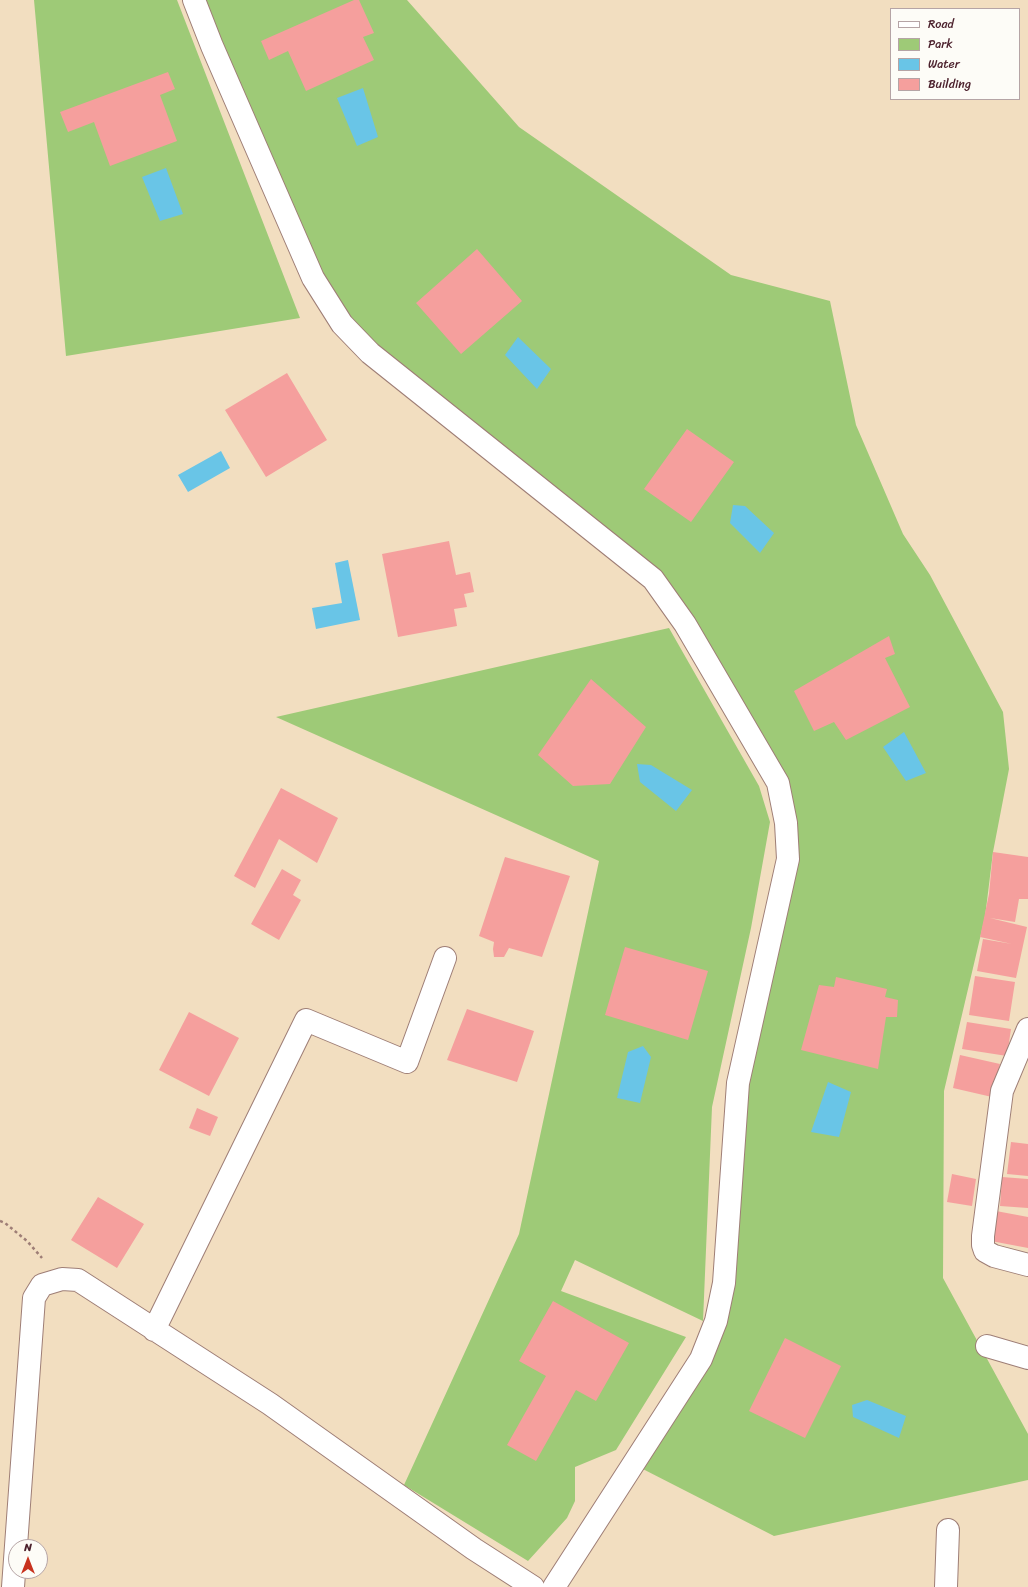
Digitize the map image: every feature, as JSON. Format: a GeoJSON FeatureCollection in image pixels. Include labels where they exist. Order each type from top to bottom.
{"type":"FeatureCollection","features":[{"type":"Feature","properties":{"kind":"street"},"geometry":{"type":"LineString","coordinates":[[194,0],[212,46],[313,278],[342,324],[370,353],[653,579],[685,624],[778,783],[786,823],[788,860],[738,1083],[724,1283],[716,1321],[701,1359],[554,1587]]}},
{"type":"Feature","properties":{"kind":"street"},"geometry":{"type":"LineString","coordinates":[[154,1330],[306,1020],[407,1062],[445,958]]}},
{"type":"Feature","properties":{"kind":"street"},"geometry":{"type":"LineString","coordinates":[[1028,1029],[1002,1091],[983,1236],[985,1251],[994,1256],[1028,1265]]}},
{"type":"Feature","properties":{"kind":"street"},"geometry":{"type":"LineString","coordinates":[[13,1587],[34,1298],[42,1285],[62,1278],[78,1280],[270,1404],[474,1549],[533,1587]]}},
{"type":"Feature","properties":{"kind":"street"},"geometry":{"type":"LineString","coordinates":[[987,1346],[1028,1358]]}},
{"type":"Feature","properties":{"kind":"street"},"geometry":{"type":"LineString","coordinates":[[946,1587],[948,1530]]}},
{"type":"Feature","properties":{"kind":"path"},"geometry":{"type":"LineString","coordinates":[[0,1221],[5,1223],[27,1241],[62,1278]]}},
{"type":"Feature","properties":{"kind":"green space"},"geometry":{"type":"Polygon","coordinates":[[[34,0],[177,0],[300,318],[66,356],[34,0]]]}},
{"type":"Feature","properties":{"kind":"green space"},"geometry":{"type":"Polygon","coordinates":[[[195,0],[407,0],[519,127],[731,275],[830,301],[856,425],[903,534],[930,575],[1003,712],[1009,769],[993,852],[985,917],[944,1091],[943,1278],[1028,1434],[1028,1480],[774,1536],[633,1464],[717,1321],[734,1128],[788,859],[778,783],[653,579],[342,324],[195,0]]]}},
{"type":"Feature","properties":{"kind":"green space"},"geometry":{"type":"Polygon","coordinates":[[[669,628],[759,786],[770,822],[751,928],[712,1107],[703,1321],[575,1260],[561,1291],[686,1337],[616,1450],[575,1467],[575,1501],[567,1518],[528,1561],[404,1485],[519,1234],[599,861],[276,717],[669,628]]]}},
{"type":"Feature","properties":{"kind":"water"},"geometry":{"type":"Polygon","coordinates":[[[363,88],[378,137],[357,146],[337,98],[363,88]]]}},
{"type":"Feature","properties":{"kind":"water"},"geometry":{"type":"Polygon","coordinates":[[[166,168],[183,214],[160,221],[142,177],[166,168]]]}},
{"type":"Feature","properties":{"kind":"water"},"geometry":{"type":"Polygon","coordinates":[[[518,337],[551,369],[537,389],[505,355],[518,337]]]}},
{"type":"Feature","properties":{"kind":"water"},"geometry":{"type":"Polygon","coordinates":[[[221,451],[230,468],[188,492],[178,475],[221,451]]]}},
{"type":"Feature","properties":{"kind":"water"},"geometry":{"type":"Polygon","coordinates":[[[733,505],[745,506],[774,533],[760,553],[730,523],[733,505]]]}},
{"type":"Feature","properties":{"kind":"water"},"geometry":{"type":"Polygon","coordinates":[[[348,560],[360,620],[316,629],[312,608],[342,603],[335,563],[348,560]]]}},
{"type":"Feature","properties":{"kind":"water"},"geometry":{"type":"Polygon","coordinates":[[[904,732],[926,773],[906,781],[883,747],[904,732]]]}},
{"type":"Feature","properties":{"kind":"water"},"geometry":{"type":"Polygon","coordinates":[[[637,764],[651,765],[692,790],[676,811],[640,782],[637,764]]]}},
{"type":"Feature","properties":{"kind":"water"},"geometry":{"type":"Polygon","coordinates":[[[643,1046],[651,1057],[640,1103],[617,1098],[628,1052],[643,1046]]]}},
{"type":"Feature","properties":{"kind":"water"},"geometry":{"type":"Polygon","coordinates":[[[828,1082],[851,1092],[839,1137],[811,1132],[828,1082]]]}},
{"type":"Feature","properties":{"kind":"water"},"geometry":{"type":"Polygon","coordinates":[[[867,1400],[906,1416],[899,1438],[853,1417],[852,1405],[867,1400]]]}},
{"type":"Feature","properties":{"kind":"building"},"geometry":{"type":"Polygon","coordinates":[[[354,0],[359,0],[374,33],[363,37],[374,60],[306,91],[288,51],[269,60],[261,41],[354,0]]]}},
{"type":"Feature","properties":{"kind":"building"},"geometry":{"type":"Polygon","coordinates":[[[168,72],[175,89],[160,95],[177,141],[110,166],[94,122],[68,132],[60,112],[168,72]]]}},
{"type":"Feature","properties":{"kind":"building"},"geometry":{"type":"Polygon","coordinates":[[[477,249],[522,301],[461,354],[416,303],[477,249]]]}},
{"type":"Feature","properties":{"kind":"building"},"geometry":{"type":"Polygon","coordinates":[[[287,373],[327,440],[266,477],[225,410],[287,373]]]}},
{"type":"Feature","properties":{"kind":"building"},"geometry":{"type":"Polygon","coordinates":[[[687,429],[734,462],[691,522],[644,489],[687,429]]]}},
{"type":"Feature","properties":{"kind":"building"},"geometry":{"type":"Polygon","coordinates":[[[449,541],[456,575],[470,572],[474,592],[464,594],[467,607],[454,609],[457,626],[398,637],[382,554],[449,541]]]}},
{"type":"Feature","properties":{"kind":"building"},"geometry":{"type":"Polygon","coordinates":[[[889,636],[895,654],[885,658],[910,707],[846,740],[834,722],[814,731],[794,691],[889,636]]]}},
{"type":"Feature","properties":{"kind":"building"},"geometry":{"type":"Polygon","coordinates":[[[591,679],[646,727],[610,784],[573,786],[538,755],[591,679]]]}},
{"type":"Feature","properties":{"kind":"building"},"geometry":{"type":"Polygon","coordinates":[[[281,788],[338,818],[317,863],[279,839],[255,888],[234,876],[281,788]]]}},
{"type":"Feature","properties":{"kind":"building"},"geometry":{"type":"Polygon","coordinates":[[[993,852],[1028,857],[1028,899],[1019,899],[1015,922],[990,918],[1027,927],[1016,978],[977,971],[983,939],[1012,944],[980,937],[989,894],[993,852]]]}},
{"type":"Feature","properties":{"kind":"building"},"geometry":{"type":"Polygon","coordinates":[[[505,857],[570,876],[542,957],[509,948],[504,957],[494,957],[494,942],[479,936],[505,857]]]}},
{"type":"Feature","properties":{"kind":"building"},"geometry":{"type":"Polygon","coordinates":[[[282,869],[301,880],[293,895],[301,900],[279,940],[251,924],[282,869]]]}},
{"type":"Feature","properties":{"kind":"building"},"geometry":{"type":"Polygon","coordinates":[[[625,947],[708,971],[688,1040],[605,1015],[625,947]]]}},
{"type":"Feature","properties":{"kind":"building"},"geometry":{"type":"Polygon","coordinates":[[[975,976],[1015,982],[1009,1021],[969,1015],[975,976]]]}},
{"type":"Feature","properties":{"kind":"building"},"geometry":{"type":"Polygon","coordinates":[[[836,977],[887,989],[885,997],[898,1000],[897,1017],[886,1017],[878,1069],[801,1050],[819,985],[834,987],[836,977]]]}},
{"type":"Feature","properties":{"kind":"building"},"geometry":{"type":"Polygon","coordinates":[[[467,1009],[534,1031],[517,1082],[447,1060],[467,1009]]]}},
{"type":"Feature","properties":{"kind":"building"},"geometry":{"type":"Polygon","coordinates":[[[189,1012],[239,1038],[209,1096],[159,1070],[189,1012]]]}},
{"type":"Feature","properties":{"kind":"building"},"geometry":{"type":"Polygon","coordinates":[[[967,1022],[1011,1029],[1007,1056],[962,1049],[967,1022]]]}},
{"type":"Feature","properties":{"kind":"building"},"geometry":{"type":"Polygon","coordinates":[[[960,1055],[1000,1064],[992,1097],[953,1088],[960,1055]]]}},
{"type":"Feature","properties":{"kind":"building"},"geometry":{"type":"Polygon","coordinates":[[[197,1108],[218,1117],[210,1136],[189,1128],[197,1108]]]}},
{"type":"Feature","properties":{"kind":"building"},"geometry":{"type":"Polygon","coordinates":[[[1011,1142],[1028,1144],[1028,1176],[1007,1174],[1011,1142]]]}},
{"type":"Feature","properties":{"kind":"building"},"geometry":{"type":"Polygon","coordinates":[[[952,1174],[976,1179],[972,1206],[947,1202],[952,1174]]]}},
{"type":"Feature","properties":{"kind":"building"},"geometry":{"type":"Polygon","coordinates":[[[1002,1177],[1028,1179],[1028,1208],[1000,1206],[1002,1177]]]}},
{"type":"Feature","properties":{"kind":"building"},"geometry":{"type":"Polygon","coordinates":[[[98,1197],[144,1224],[117,1268],[71,1240],[98,1197]]]}},
{"type":"Feature","properties":{"kind":"building"},"geometry":{"type":"Polygon","coordinates":[[[996,1211],[1028,1217],[1028,1248],[991,1241],[996,1211]]]}},
{"type":"Feature","properties":{"kind":"building"},"geometry":{"type":"Polygon","coordinates":[[[553,1301],[629,1343],[596,1401],[576,1390],[536,1461],[507,1445],[546,1376],[519,1361],[553,1301]]]}},
{"type":"Feature","properties":{"kind":"building"},"geometry":{"type":"Polygon","coordinates":[[[785,1338],[841,1366],[805,1438],[749,1411],[785,1338]]]}}]}
